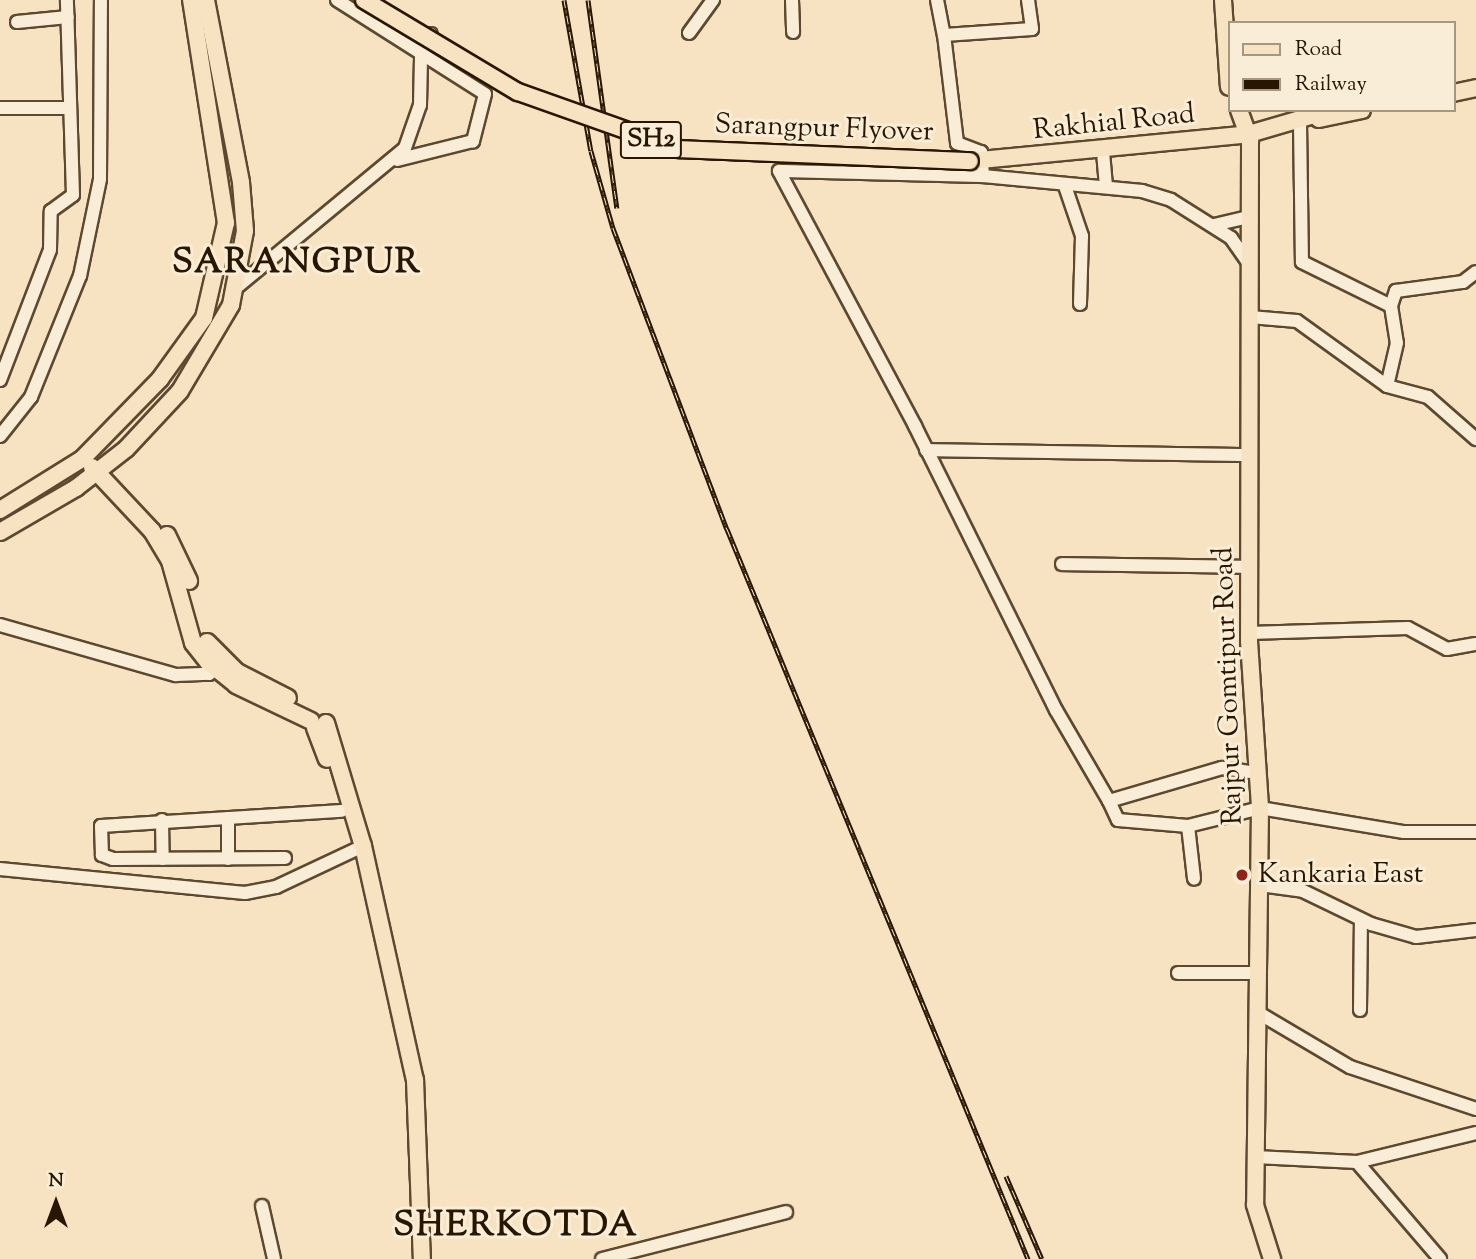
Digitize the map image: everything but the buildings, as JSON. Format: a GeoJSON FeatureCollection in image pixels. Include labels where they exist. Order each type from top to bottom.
{"type":"FeatureCollection","features":[{"type":"Feature","properties":{"kind":"main road"},"geometry":{"type":"LineString","coordinates":[[0,510],[86,455],[160,379],[204,318],[223,254],[225,196],[191,0]]}},
{"type":"Feature","properties":{"kind":"main road"},"geometry":{"type":"LineString","coordinates":[[0,532],[102,469],[180,391],[215,338],[236,288],[245,232],[241,182],[206,0]]}},
{"type":"Feature","properties":{"kind":"main road","name":"Sarangpur Flyover"},"geometry":{"type":"LineString","coordinates":[[364,0],[508,88],[679,149],[978,166]]}},
{"type":"Feature","properties":{"kind":"main road"},"geometry":{"type":"LineString","coordinates":[[1223,0],[1228,72]]}},
{"type":"Feature","properties":{"kind":"main road"},"geometry":{"type":"LineString","coordinates":[[1455,90],[1476,80]]}},
{"type":"Feature","properties":{"kind":"main road"},"geometry":{"type":"LineString","coordinates":[[1455,90],[1476,88]]}},
{"type":"Feature","properties":{"kind":"main road","name":"Rajpur Gomtipur Road"},"geometry":{"type":"LineString","coordinates":[[1240,112],[1250,138],[1249,633],[1260,808],[1255,1205],[1272,1259]]}},
{"type":"Feature","properties":{"kind":"main road","name":"Rakhial Road"},"geometry":{"type":"LineString","coordinates":[[1250,138],[1325,112]]}},
{"type":"Feature","properties":{"kind":"main road","name":"Rakhial Road"},"geometry":{"type":"LineString","coordinates":[[978,166],[1250,138],[1300,123],[1352,112]]}},
{"type":"Feature","properties":{"kind":"main road"},"geometry":{"type":"LineString","coordinates":[[86,455],[161,524],[180,556],[203,638],[220,665],[317,722],[358,847],[411,1100],[422,1259]]}},
{"type":"Feature","properties":{"kind":"main road"},"geometry":{"type":"LineString","coordinates":[[317,722],[342,811],[358,847]]}},
{"type":"Feature","properties":{"kind":"main road"},"geometry":{"type":"LineString","coordinates":[[411,1100],[411,1259]]}},
{"type":"Feature","properties":{"kind":"street"},"geometry":{"type":"LineString","coordinates":[[0,380],[50,250],[51,211],[73,195],[67,0]]}},
{"type":"Feature","properties":{"kind":"street"},"geometry":{"type":"LineString","coordinates":[[0,436],[30,397],[80,276],[98,195],[105,107],[101,0]]}},
{"type":"Feature","properties":{"kind":"street"},"geometry":{"type":"LineString","coordinates":[[236,288],[393,162],[473,141],[485,94],[421,56],[337,0]]}},
{"type":"Feature","properties":{"kind":"street"},"geometry":{"type":"LineString","coordinates":[[378,0],[435,36],[421,56],[420,105],[393,162]]}},
{"type":"Feature","properties":{"kind":"street"},"geometry":{"type":"LineString","coordinates":[[689,33],[713,0]]}},
{"type":"Feature","properties":{"kind":"street"},"geometry":{"type":"LineString","coordinates":[[792,0],[793,32]]}},
{"type":"Feature","properties":{"kind":"street"},"geometry":{"type":"LineString","coordinates":[[937,0],[957,143],[980,151],[978,166]]}},
{"type":"Feature","properties":{"kind":"street"},"geometry":{"type":"LineString","coordinates":[[944,35],[1032,29],[1028,0]]}},
{"type":"Feature","properties":{"kind":"street"},"geometry":{"type":"LineString","coordinates":[[17,22],[68,17]]}},
{"type":"Feature","properties":{"kind":"street"},"geometry":{"type":"LineString","coordinates":[[1455,90],[1476,98]]}},
{"type":"Feature","properties":{"kind":"street"},"geometry":{"type":"LineString","coordinates":[[0,108],[70,108]]}},
{"type":"Feature","properties":{"kind":"street"},"geometry":{"type":"LineString","coordinates":[[1300,123],[1302,262],[1391,306]]}},
{"type":"Feature","properties":{"kind":"street"},"geometry":{"type":"LineString","coordinates":[[1103,152],[1106,187]]}},
{"type":"Feature","properties":{"kind":"street"},"geometry":{"type":"LineString","coordinates":[[1250,265],[1214,225],[1171,200],[1106,187],[1066,186],[978,166],[779,171],[926,450],[1056,710],[1118,820],[1188,826],[1260,808],[1404,832],[1476,832]]}},
{"type":"Feature","properties":{"kind":"street"},"geometry":{"type":"LineString","coordinates":[[1066,186],[1082,236],[1080,304]]}},
{"type":"Feature","properties":{"kind":"street"},"geometry":{"type":"LineString","coordinates":[[1214,225],[1250,217]]}},
{"type":"Feature","properties":{"kind":"street"},"geometry":{"type":"LineString","coordinates":[[1387,386],[1396,343],[1391,306],[1396,291],[1463,282],[1476,272]]}},
{"type":"Feature","properties":{"kind":"street"},"geometry":{"type":"LineString","coordinates":[[1250,317],[1297,321],[1387,386],[1428,397],[1476,439]]}},
{"type":"Feature","properties":{"kind":"street"},"geometry":{"type":"LineString","coordinates":[[926,450],[1251,455]]}},
{"type":"Feature","properties":{"kind":"street"},"geometry":{"type":"LineString","coordinates":[[1062,564],[1250,567]]}},
{"type":"Feature","properties":{"kind":"street"},"geometry":{"type":"LineString","coordinates":[[0,625],[176,675],[220,665]]}},
{"type":"Feature","properties":{"kind":"street"},"geometry":{"type":"LineString","coordinates":[[1249,633],[1408,628],[1447,649],[1476,644]]}},
{"type":"Feature","properties":{"kind":"street"},"geometry":{"type":"LineString","coordinates":[[1109,801],[1222,768],[1258,773]]}},
{"type":"Feature","properties":{"kind":"street"},"geometry":{"type":"LineString","coordinates":[[285,858],[163,859],[102,855],[101,826],[162,820],[342,811]]}},
{"type":"Feature","properties":{"kind":"street"},"geometry":{"type":"LineString","coordinates":[[228,818],[228,859]]}},
{"type":"Feature","properties":{"kind":"street"},"geometry":{"type":"LineString","coordinates":[[162,820],[163,859]]}},
{"type":"Feature","properties":{"kind":"street"},"geometry":{"type":"LineString","coordinates":[[1188,826],[1194,880]]}},
{"type":"Feature","properties":{"kind":"street"},"geometry":{"type":"LineString","coordinates":[[0,869],[245,893],[276,887],[358,847]]}},
{"type":"Feature","properties":{"kind":"street"},"geometry":{"type":"LineString","coordinates":[[1260,885],[1303,891],[1362,920],[1416,937],[1476,930]]}},
{"type":"Feature","properties":{"kind":"street"},"geometry":{"type":"LineString","coordinates":[[1360,1010],[1362,920]]}},
{"type":"Feature","properties":{"kind":"street"},"geometry":{"type":"LineString","coordinates":[[1178,972],[1257,972]]}},
{"type":"Feature","properties":{"kind":"street"},"geometry":{"type":"LineString","coordinates":[[1257,1012],[1350,1067],[1476,1109]]}},
{"type":"Feature","properties":{"kind":"street"},"geometry":{"type":"LineString","coordinates":[[1255,1157],[1357,1162],[1476,1133]]}},
{"type":"Feature","properties":{"kind":"street"},"geometry":{"type":"LineString","coordinates":[[1357,1162],[1440,1259]]}},
{"type":"Feature","properties":{"kind":"street"},"geometry":{"type":"LineString","coordinates":[[262,1206],[274,1259]]}},
{"type":"Feature","properties":{"kind":"street"},"geometry":{"type":"LineString","coordinates":[[602,1259],[786,1212]]}},
{"type":"Feature","properties":{"kind":"railway"},"geometry":{"type":"LineString","coordinates":[[564,0],[591,151],[613,228],[727,529],[1028,1259]]}},
{"type":"Feature","properties":{"kind":"railway"},"geometry":{"type":"LineString","coordinates":[[588,0],[617,208]]}},
{"type":"Feature","properties":{"kind":"railway"},"geometry":{"type":"LineString","coordinates":[[1006,1176],[1042,1259]]}},
{"type":"Feature","properties":{"kind":"place","name":"Kankaria East"},"geometry":{"type":"Point","coordinates":[1242,875]}},
{"type":"Feature","properties":{"kind":"district","name":"SARANGPUR"},"geometry":{"type":"Point","coordinates":[297,264]}},
{"type":"Feature","properties":{"kind":"district","name":"SHERKOTDA"},"geometry":{"type":"Point","coordinates":[516,1227]}}]}
